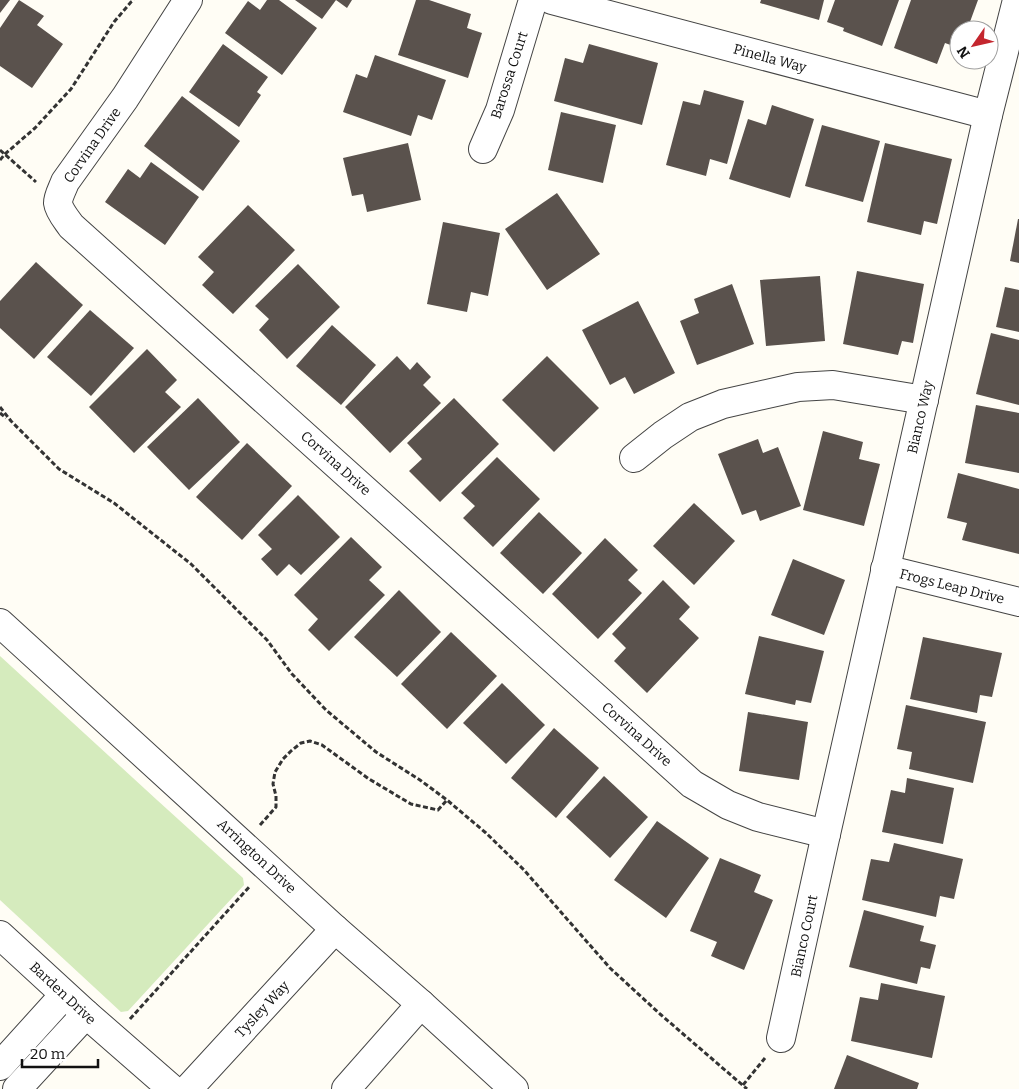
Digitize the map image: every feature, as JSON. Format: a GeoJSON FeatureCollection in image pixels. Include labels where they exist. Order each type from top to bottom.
{"type":"FeatureCollection","features":[{"type":"Feature","properties":{"kind":"street","name":"Corvina Drive"},"geometry":{"type":"LineString","coordinates":[[188,0],[126,98],[61,191],[58,203],[63,215],[71,226],[692,784],[728,805],[758,818],[826,834]]}},
{"type":"Feature","properties":{"kind":"street","name":"Barossa Court"},"geometry":{"type":"LineString","coordinates":[[483,148],[500,110],[532,0]]}},
{"type":"Feature","properties":{"kind":"street","name":"Pinella Way"},"geometry":{"type":"LineString","coordinates":[[552,0],[988,115]]}},
{"type":"Feature","properties":{"kind":"street","name":"Bianco Way"},"geometry":{"type":"LineString","coordinates":[[826,834],[988,115],[1017,0]]}},
{"type":"Feature","properties":{"kind":"street"},"geometry":{"type":"LineString","coordinates":[[634,458],[690,417],[723,404],[798,387],[833,385],[924,400]]}},
{"type":"Feature","properties":{"kind":"street","name":"Frogs Leap Drive"},"geometry":{"type":"LineString","coordinates":[[886,569],[1019,602]]}},
{"type":"Feature","properties":{"kind":"street","name":"Arrington Drive"},"geometry":{"type":"LineString","coordinates":[[0,623],[514,1089]]}},
{"type":"Feature","properties":{"kind":"street","name":"Bianco Court"},"geometry":{"type":"LineString","coordinates":[[781,1038],[826,834]]}},
{"type":"Feature","properties":{"kind":"street","name":"Tysley Way"},"geometry":{"type":"LineString","coordinates":[[188,1089],[335,928]]}},
{"type":"Feature","properties":{"kind":"street","name":"Barden Drive"},"geometry":{"type":"LineString","coordinates":[[0,935],[64,995],[172,1089]]}},
{"type":"Feature","properties":{"kind":"street"},"geometry":{"type":"LineString","coordinates":[[0,1066],[64,995]]}},
{"type":"Feature","properties":{"kind":"street"},"geometry":{"type":"LineString","coordinates":[[346,1089],[421,1004]]}},
{"type":"Feature","properties":{"kind":"street"},"geometry":{"type":"LineString","coordinates":[[17,1089],[86,1014]]}},
{"type":"Feature","properties":{"kind":"path"},"geometry":{"type":"LineString","coordinates":[[0,160],[35,128],[71,89],[114,22],[134,0]]}},
{"type":"Feature","properties":{"kind":"path"},"geometry":{"type":"LineString","coordinates":[[0,150],[58,203]]}},
{"type":"Feature","properties":{"kind":"path"},"geometry":{"type":"LineString","coordinates":[[0,407],[11,421],[59,470],[114,503],[191,564],[267,640],[292,674],[326,710],[376,752],[420,780],[486,832],[524,870],[610,968],[747,1089]]}},
{"type":"Feature","properties":{"kind":"path"},"geometry":{"type":"LineString","coordinates":[[0,413],[11,421]]}},
{"type":"Feature","properties":{"kind":"path"},"geometry":{"type":"LineString","coordinates":[[244,844],[276,807],[273,784],[275,772],[283,759],[301,743],[310,741],[322,745],[369,779],[411,804],[438,810],[447,800]]}},
{"type":"Feature","properties":{"kind":"path"},"geometry":{"type":"LineString","coordinates":[[126,1023],[255,881]]}},
{"type":"Feature","properties":{"kind":"path"},"geometry":{"type":"LineString","coordinates":[[743,1085],[781,1038]]}},
{"type":"Feature","properties":{"kind":"green space"},"geometry":{"type":"Polygon","coordinates":[[[0,656],[243,878],[244,885],[128,1011],[121,1012],[0,900],[0,656]]]}},
{"type":"Feature","properties":{"kind":"building"},"geometry":{"type":"Polygon","coordinates":[[[0,0],[10,0],[0,13],[0,0]]]}},
{"type":"Feature","properties":{"kind":"building"},"geometry":{"type":"Polygon","coordinates":[[[19,0],[44,16],[37,25],[63,44],[32,88],[0,66],[0,28],[19,0]]]}},
{"type":"Feature","properties":{"kind":"building"},"geometry":{"type":"Polygon","coordinates":[[[267,0],[279,0],[317,28],[282,75],[225,33],[248,1],[260,10],[267,0]]]}},
{"type":"Feature","properties":{"kind":"building"},"geometry":{"type":"Polygon","coordinates":[[[295,0],[336,0],[322,19],[295,0]]]}},
{"type":"Feature","properties":{"kind":"building"},"geometry":{"type":"Polygon","coordinates":[[[336,0],[352,0],[347,8],[336,0]]]}},
{"type":"Feature","properties":{"kind":"building"},"geometry":{"type":"Polygon","coordinates":[[[416,0],[429,0],[471,14],[467,28],[482,33],[468,78],[398,55],[416,0]]]}},
{"type":"Feature","properties":{"kind":"building"},"geometry":{"type":"Polygon","coordinates":[[[761,0],[824,0],[819,20],[760,3],[761,0]]]}},
{"type":"Feature","properties":{"kind":"building"},"geometry":{"type":"Polygon","coordinates":[[[835,0],[899,0],[882,46],[843,31],[844,28],[827,22],[835,0]]]}},
{"type":"Feature","properties":{"kind":"building"},"geometry":{"type":"Polygon","coordinates":[[[911,0],[978,0],[971,20],[949,20],[949,44],[945,43],[937,64],[894,48],[911,0]]]}},
{"type":"Feature","properties":{"kind":"building"},"geometry":{"type":"Polygon","coordinates":[[[223,44],[268,77],[257,92],[261,95],[239,127],[189,92],[223,44]]]}},
{"type":"Feature","properties":{"kind":"building"},"geometry":{"type":"Polygon","coordinates":[[[589,44],[658,63],[642,125],[554,101],[565,58],[583,63],[589,44]]]}},
{"type":"Feature","properties":{"kind":"building"},"geometry":{"type":"Polygon","coordinates":[[[375,55],[446,80],[432,120],[418,115],[411,136],[343,112],[356,74],[367,78],[375,55]]]}},
{"type":"Feature","properties":{"kind":"building"},"geometry":{"type":"Polygon","coordinates":[[[704,90],[744,101],[727,164],[710,159],[706,176],[666,165],[683,101],[700,105],[704,90]]]}},
{"type":"Feature","properties":{"kind":"building"},"geometry":{"type":"Polygon","coordinates":[[[182,96],[240,141],[203,191],[144,146],[182,96]]]}},
{"type":"Feature","properties":{"kind":"building"},"geometry":{"type":"Polygon","coordinates":[[[772,105],[814,119],[790,198],[729,179],[748,119],[766,125],[772,105]]]}},
{"type":"Feature","properties":{"kind":"building"},"geometry":{"type":"Polygon","coordinates":[[[561,112],[616,125],[603,183],[548,170],[561,112]]]}},
{"type":"Feature","properties":{"kind":"building"},"geometry":{"type":"Polygon","coordinates":[[[822,125],[880,141],[863,202],[805,186],[822,125]]]}},
{"type":"Feature","properties":{"kind":"building"},"geometry":{"type":"Polygon","coordinates":[[[408,143],[421,200],[367,212],[363,194],[352,196],[343,158],[408,143]]]}},
{"type":"Feature","properties":{"kind":"building"},"geometry":{"type":"Polygon","coordinates":[[[885,143],[952,159],[937,224],[924,221],[921,235],[867,222],[885,143]]]}},
{"type":"Feature","properties":{"kind":"building"},"geometry":{"type":"Polygon","coordinates":[[[151,162],[199,197],[165,245],[105,202],[128,169],[140,178],[151,162]]]}},
{"type":"Feature","properties":{"kind":"building"},"geometry":{"type":"Polygon","coordinates":[[[557,193],[600,254],[547,290],[505,229],[557,193]]]}},
{"type":"Feature","properties":{"kind":"building"},"geometry":{"type":"Polygon","coordinates":[[[248,205],[295,250],[233,314],[202,285],[214,272],[198,257],[248,205]]]}},
{"type":"Feature","properties":{"kind":"building"},"geometry":{"type":"Polygon","coordinates":[[[1019,219],[1019,263],[1010,261],[1019,219]]]}},
{"type":"Feature","properties":{"kind":"building"},"geometry":{"type":"Polygon","coordinates":[[[443,222],[500,233],[488,296],[471,292],[467,312],[427,304],[443,222]]]}},
{"type":"Feature","properties":{"kind":"building"},"geometry":{"type":"Polygon","coordinates":[[[36,262],[83,305],[34,359],[0,328],[0,301],[36,262]]]}},
{"type":"Feature","properties":{"kind":"building"},"geometry":{"type":"Polygon","coordinates":[[[298,264],[340,307],[287,359],[259,330],[269,319],[255,306],[298,264]]]}},
{"type":"Feature","properties":{"kind":"building"},"geometry":{"type":"Polygon","coordinates":[[[857,271],[924,284],[913,343],[902,341],[898,355],[843,344],[857,271]]]}},
{"type":"Feature","properties":{"kind":"building"},"geometry":{"type":"Polygon","coordinates":[[[820,276],[825,341],[766,346],[760,280],[820,276]]]}},
{"type":"Feature","properties":{"kind":"building"},"geometry":{"type":"Polygon","coordinates":[[[732,284],[754,344],[697,365],[680,321],[699,313],[694,299],[732,284]]]}},
{"type":"Feature","properties":{"kind":"building"},"geometry":{"type":"Polygon","coordinates":[[[1005,287],[1019,290],[1019,332],[996,327],[1005,287]]]}},
{"type":"Feature","properties":{"kind":"building"},"geometry":{"type":"Polygon","coordinates":[[[638,301],[675,373],[634,394],[625,377],[610,385],[582,330],[638,301]]]}},
{"type":"Feature","properties":{"kind":"building"},"geometry":{"type":"Polygon","coordinates":[[[90,310],[134,348],[91,396],[47,357],[90,310]]]}},
{"type":"Feature","properties":{"kind":"building"},"geometry":{"type":"Polygon","coordinates":[[[332,325],[376,365],[341,405],[296,366],[332,325]]]}},
{"type":"Feature","properties":{"kind":"building"},"geometry":{"type":"Polygon","coordinates":[[[991,333],[1019,340],[1019,405],[976,394],[991,333]]]}},
{"type":"Feature","properties":{"kind":"building"},"geometry":{"type":"Polygon","coordinates":[[[147,349],[177,380],[165,392],[181,407],[134,453],[89,407],[147,349]]]}},
{"type":"Feature","properties":{"kind":"building"},"geometry":{"type":"Polygon","coordinates":[[[397,356],[410,370],[417,362],[431,377],[423,385],[441,403],[390,453],[345,407],[397,356]]]}},
{"type":"Feature","properties":{"kind":"building"},"geometry":{"type":"Polygon","coordinates":[[[547,356],[599,408],[554,452],[502,400],[547,356]]]}},
{"type":"Feature","properties":{"kind":"building"},"geometry":{"type":"Polygon","coordinates":[[[198,398],[240,442],[189,490],[147,447],[198,398]]]}},
{"type":"Feature","properties":{"kind":"building"},"geometry":{"type":"Polygon","coordinates":[[[454,398],[499,444],[440,502],[409,471],[422,459],[407,443],[454,398]]]}},
{"type":"Feature","properties":{"kind":"building"},"geometry":{"type":"Polygon","coordinates":[[[976,405],[1019,413],[1019,473],[965,463],[976,405]]]}},
{"type":"Feature","properties":{"kind":"building"},"geometry":{"type":"Polygon","coordinates":[[[823,431],[863,442],[859,459],[880,464],[864,526],[803,510],[823,431]]]}},
{"type":"Feature","properties":{"kind":"building"},"geometry":{"type":"Polygon","coordinates":[[[758,439],[763,453],[778,447],[801,506],[760,521],[756,510],[742,515],[718,454],[758,439]]]}},
{"type":"Feature","properties":{"kind":"building"},"geometry":{"type":"Polygon","coordinates":[[[247,443],[292,486],[242,540],[196,497],[247,443]]]}},
{"type":"Feature","properties":{"kind":"building"},"geometry":{"type":"Polygon","coordinates":[[[497,457],[540,499],[493,547],[463,518],[475,506],[461,493],[497,457]]]}},
{"type":"Feature","properties":{"kind":"building"},"geometry":{"type":"Polygon","coordinates":[[[958,473],[1019,489],[1019,554],[962,540],[967,523],[947,518],[958,473]]]}},
{"type":"Feature","properties":{"kind":"building"},"geometry":{"type":"Polygon","coordinates":[[[298,495],[340,537],[301,575],[289,564],[277,576],[261,559],[272,549],[258,535],[298,495]]]}},
{"type":"Feature","properties":{"kind":"building"},"geometry":{"type":"Polygon","coordinates":[[[694,503],[735,541],[694,585],[653,546],[694,503]]]}},
{"type":"Feature","properties":{"kind":"building"},"geometry":{"type":"Polygon","coordinates":[[[539,512],[582,553],[543,594],[500,553],[539,512]]]}},
{"type":"Feature","properties":{"kind":"building"},"geometry":{"type":"Polygon","coordinates":[[[351,537],[382,567],[369,580],[385,595],[329,651],[308,630],[318,619],[294,595],[351,537]]]}},
{"type":"Feature","properties":{"kind":"building"},"geometry":{"type":"Polygon","coordinates":[[[605,538],[638,570],[628,580],[642,593],[598,639],[552,594],[605,538]]]}},
{"type":"Feature","properties":{"kind":"building"},"geometry":{"type":"Polygon","coordinates":[[[793,559],[845,580],[824,635],[771,615],[793,559]]]}},
{"type":"Feature","properties":{"kind":"building"},"geometry":{"type":"Polygon","coordinates":[[[663,580],[690,607],[679,619],[699,638],[647,693],[614,661],[626,648],[612,634],[663,580]]]}},
{"type":"Feature","properties":{"kind":"building"},"geometry":{"type":"Polygon","coordinates":[[[399,590],[441,632],[397,677],[354,637],[399,590]]]}},
{"type":"Feature","properties":{"kind":"building"},"geometry":{"type":"Polygon","coordinates":[[[451,632],[497,676],[447,729],[401,684],[451,632]]]}},
{"type":"Feature","properties":{"kind":"building"},"geometry":{"type":"Polygon","coordinates":[[[759,636],[824,651],[811,703],[796,700],[795,705],[745,694],[759,636]]]}},
{"type":"Feature","properties":{"kind":"building"},"geometry":{"type":"Polygon","coordinates":[[[923,637],[1002,653],[992,697],[980,695],[977,713],[910,699],[923,637]]]}},
{"type":"Feature","properties":{"kind":"building"},"geometry":{"type":"Polygon","coordinates":[[[502,683],[545,725],[506,764],[463,723],[502,683]]]}},
{"type":"Feature","properties":{"kind":"building"},"geometry":{"type":"Polygon","coordinates":[[[906,705],[986,722],[973,783],[909,769],[912,752],[897,749],[906,705]]]}},
{"type":"Feature","properties":{"kind":"building"},"geometry":{"type":"Polygon","coordinates":[[[748,712],[808,722],[799,780],[739,771],[748,712]]]}},
{"type":"Feature","properties":{"kind":"building"},"geometry":{"type":"Polygon","coordinates":[[[554,728],[599,768],[556,818],[511,778],[554,728]]]}},
{"type":"Feature","properties":{"kind":"building"},"geometry":{"type":"Polygon","coordinates":[[[604,776],[648,817],[610,858],[566,817],[604,776]]]}},
{"type":"Feature","properties":{"kind":"building"},"geometry":{"type":"Polygon","coordinates":[[[907,778],[954,788],[943,844],[882,832],[891,790],[905,793],[907,778]]]}},
{"type":"Feature","properties":{"kind":"building"},"geometry":{"type":"Polygon","coordinates":[[[657,821],[709,858],[666,918],[614,880],[657,821]]]}},
{"type":"Feature","properties":{"kind":"building"},"geometry":{"type":"Polygon","coordinates":[[[894,843],[963,859],[954,899],[940,896],[936,917],[862,900],[871,859],[889,862],[894,843]]]}},
{"type":"Feature","properties":{"kind":"building"},"geometry":{"type":"Polygon","coordinates":[[[720,858],[761,875],[754,892],[773,900],[744,970],[711,956],[717,942],[690,931],[720,858]]]}},
{"type":"Feature","properties":{"kind":"building"},"geometry":{"type":"Polygon","coordinates":[[[864,910],[924,926],[920,941],[936,945],[930,969],[921,967],[917,984],[849,967],[864,910]]]}},
{"type":"Feature","properties":{"kind":"building"},"geometry":{"type":"Polygon","coordinates":[[[881,983],[945,996],[932,1058],[851,1041],[860,997],[878,1000],[881,983]]]}},
{"type":"Feature","properties":{"kind":"building"},"geometry":{"type":"Polygon","coordinates":[[[847,1055],[919,1083],[917,1089],[834,1089],[847,1055]]]}}]}
